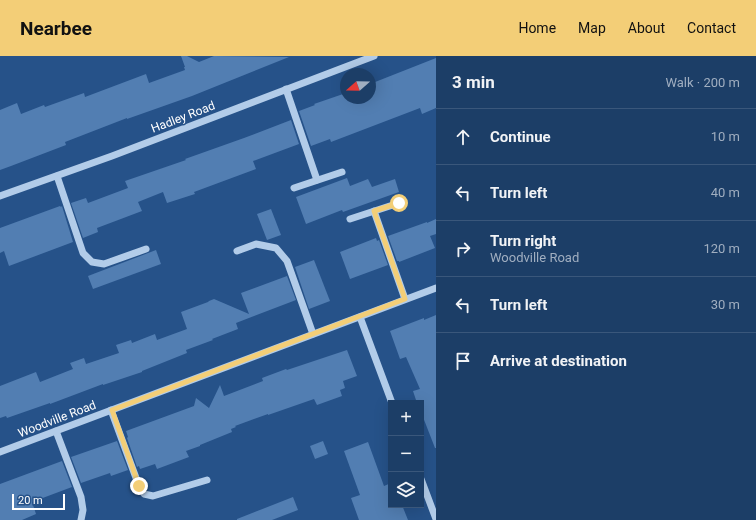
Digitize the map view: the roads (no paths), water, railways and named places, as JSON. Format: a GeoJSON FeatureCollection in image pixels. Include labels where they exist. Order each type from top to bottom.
{"type":"FeatureCollection","features":[{"type":"Feature","properties":{"kind":"street","name":"Hadley Road"},"geometry":{"type":"LineString","coordinates":[[0,196],[57,176],[374,56]]}},
{"type":"Feature","properties":{"kind":"street"},"geometry":{"type":"LineString","coordinates":[[286,89],[317,180]]}},
{"type":"Feature","properties":{"kind":"street"},"geometry":{"type":"LineString","coordinates":[[294,188],[342,172]]}},
{"type":"Feature","properties":{"kind":"street"},"geometry":{"type":"LineString","coordinates":[[57,176],[83,253],[92,262],[104,264],[146,249]]}},
{"type":"Feature","properties":{"kind":"street"},"geometry":{"type":"LineString","coordinates":[[350,219],[399,203]]}},
{"type":"Feature","properties":{"kind":"street"},"geometry":{"type":"LineString","coordinates":[[374,211],[405,299]]}},
{"type":"Feature","properties":{"kind":"street"},"geometry":{"type":"LineString","coordinates":[[237,251],[256,244],[276,248],[287,261],[313,334]]}},
{"type":"Feature","properties":{"kind":"street","name":"Woodville Road"},"geometry":{"type":"LineString","coordinates":[[0,452],[436,288]]}},
{"type":"Feature","properties":{"kind":"street"},"geometry":{"type":"LineString","coordinates":[[360,316],[391,400]]}},
{"type":"Feature","properties":{"kind":"street"},"geometry":{"type":"LineString","coordinates":[[112,410],[139,486],[144,494],[154,496],[207,480]]}},
{"type":"Feature","properties":{"kind":"street"},"geometry":{"type":"LineString","coordinates":[[56,431],[81,497],[83,510],[81,520]]}},
{"type":"Feature","properties":{"kind":"street"},"geometry":{"type":"LineString","coordinates":[[424,487],[436,519]]}}]}
